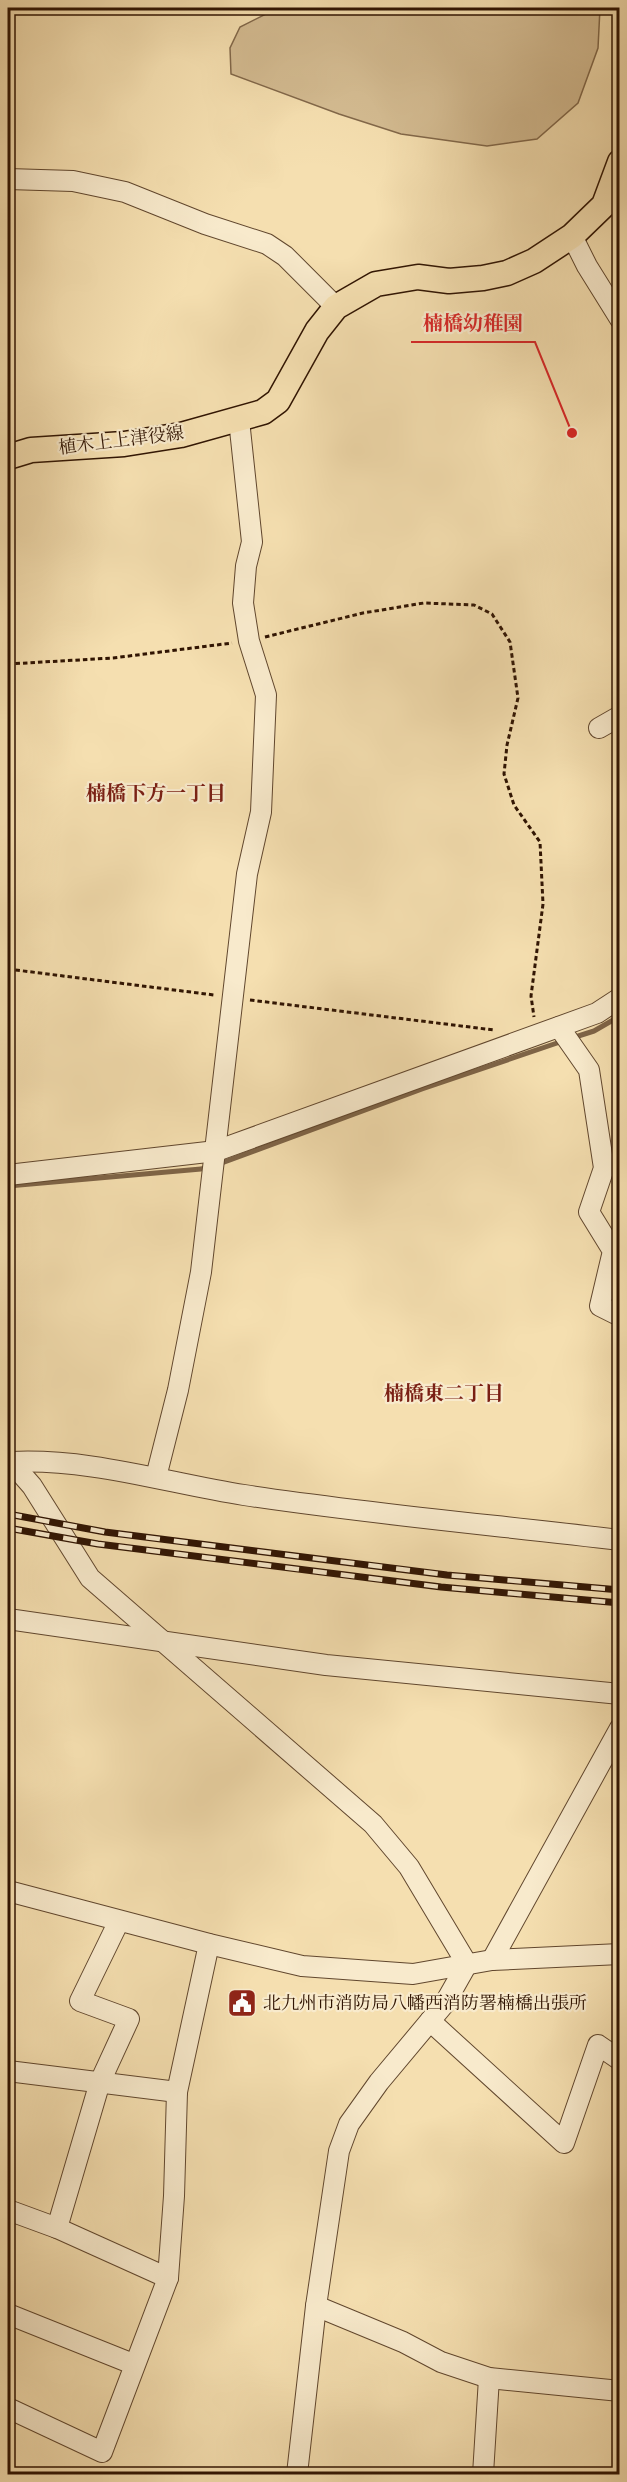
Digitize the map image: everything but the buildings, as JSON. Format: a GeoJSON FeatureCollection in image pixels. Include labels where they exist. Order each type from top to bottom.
{"type":"FeatureCollection","features":[{"type":"Feature","properties":{"kind":"main road","name":"植木上上津役線"},"geometry":{"type":"LineString","coordinates":[[8,457],[31,450],[124,444],[182,435],[263,412],[278,401],[317,331],[336,307],[376,284],[418,277],[449,281],[483,279],[507,273],[534,261],[572,236],[604,205],[620,162]]}},
{"type":"Feature","properties":{"kind":"street"},"geometry":{"type":"LineString","coordinates":[[8,179],[73,181],[124,192],[205,224],[267,244],[285,255],[336,307]]}},
{"type":"Feature","properties":{"kind":"street"},"geometry":{"type":"LineString","coordinates":[[572,236],[587,266],[620,319]]}},
{"type":"Feature","properties":{"kind":"street"},"geometry":{"type":"LineString","coordinates":[[156,1477],[178,1390],[201,1272],[247,874],[261,812],[266,695],[249,641],[243,603],[246,566],[252,542],[239,420]]}},
{"type":"Feature","properties":{"kind":"street"},"geometry":{"type":"LineString","coordinates":[[599,728],[620,716]]}},
{"type":"Feature","properties":{"kind":"street"},"geometry":{"type":"LineString","coordinates":[[8,1175],[216,1151],[597,1013],[620,998]]}},
{"type":"Feature","properties":{"kind":"street"},"geometry":{"type":"LineString","coordinates":[[559,1027],[589,1070],[604,1168],[589,1212],[613,1251],[600,1306],[620,1316]]}},
{"type":"Feature","properties":{"kind":"street"},"geometry":{"type":"LineString","coordinates":[[9,1462],[46,1461],[156,1477],[244,1495],[620,1540]]}},
{"type":"Feature","properties":{"kind":"street"},"geometry":{"type":"LineString","coordinates":[[9,1462],[32,1486],[90,1578],[373,1824],[410,1867],[467,1964]]}},
{"type":"Feature","properties":{"kind":"street"},"geometry":{"type":"LineString","coordinates":[[8,1619],[326,1665],[620,1694]]}},
{"type":"Feature","properties":{"kind":"street"},"geometry":{"type":"LineString","coordinates":[[492,1960],[620,1728]]}},
{"type":"Feature","properties":{"kind":"street"},"geometry":{"type":"LineString","coordinates":[[8,1892],[302,1966],[413,1974],[492,1960],[620,1954]]}},
{"type":"Feature","properties":{"kind":"street"},"geometry":{"type":"LineString","coordinates":[[57,2228],[100,2082],[129,2019],[80,2001],[119,1921]]}},
{"type":"Feature","properties":{"kind":"street"},"geometry":{"type":"LineString","coordinates":[[8,2408],[102,2452],[133,2364],[168,2278],[174,2196],[177,2092],[209,1944]]}},
{"type":"Feature","properties":{"kind":"street"},"geometry":{"type":"LineString","coordinates":[[297,2475],[316,2306],[339,2151],[349,2124],[379,2082],[445,2003],[467,1964]]}},
{"type":"Feature","properties":{"kind":"street"},"geometry":{"type":"LineString","coordinates":[[430,2021],[564,2143],[598,2045],[620,2060]]}},
{"type":"Feature","properties":{"kind":"street"},"geometry":{"type":"LineString","coordinates":[[8,2071],[177,2092]]}},
{"type":"Feature","properties":{"kind":"street"},"geometry":{"type":"LineString","coordinates":[[8,2210],[57,2228],[168,2278]]}},
{"type":"Feature","properties":{"kind":"street"},"geometry":{"type":"LineString","coordinates":[[316,2306],[403,2342],[441,2362],[489,2378],[620,2391]]}},
{"type":"Feature","properties":{"kind":"street"},"geometry":{"type":"LineString","coordinates":[[8,2314],[133,2364]]}},
{"type":"Feature","properties":{"kind":"street"},"geometry":{"type":"LineString","coordinates":[[483,2475],[489,2378]]}},
{"type":"Feature","properties":{"kind":"path"},"geometry":{"type":"LineString","coordinates":[[8,664],[112,658],[249,641],[363,613],[424,603],[474,605],[492,614],[510,642],[518,698],[507,745],[504,774],[514,805],[540,842],[543,904],[531,996],[536,1035]]}},
{"type":"Feature","properties":{"kind":"path"},"geometry":{"type":"LineString","coordinates":[[8,969],[495,1030]]}},
{"type":"Feature","properties":{"kind":"shaded area"},"geometry":{"type":"Polygon","coordinates":[[[278,8],[600,8],[598,48],[578,103],[537,139],[487,146],[401,134],[231,74],[230,48],[240,27],[278,8]]]}},
{"type":"Feature","properties":{"kind":"waterway"},"geometry":{"type":"LineString","coordinates":[[572,1038],[594,1031],[620,1016]]}},
{"type":"Feature","properties":{"kind":"waterway"},"geometry":{"type":"LineString","coordinates":[[219,1164],[422,1089],[563,1041]]}},
{"type":"Feature","properties":{"kind":"waterway"},"geometry":{"type":"LineString","coordinates":[[8,1186],[201,1169],[210,1166]]}},
{"type":"Feature","properties":{"kind":"railway"},"geometry":{"type":"LineString","coordinates":[[8,1514],[105,1532],[447,1575],[620,1590]]}},
{"type":"Feature","properties":{"kind":"railway"},"geometry":{"type":"LineString","coordinates":[[8,1528],[98,1544],[441,1587],[620,1603]]}},
{"type":"Feature","properties":{"kind":"place","name":"楠橋幼稚園"},"geometry":{"type":"Point","coordinates":[572,433]}},
{"type":"Feature","properties":{"kind":"place","name":"北九州市消防局八幡西消防署楠橋出張所"},"geometry":{"type":"Point","coordinates":[242,2003]}},
{"type":"Feature","properties":{"kind":"district","name":"楠橋下方一丁目"},"geometry":{"type":"Point","coordinates":[156,793]}},
{"type":"Feature","properties":{"kind":"district","name":"楠橋東二丁目"},"geometry":{"type":"Point","coordinates":[444,1393]}}]}
